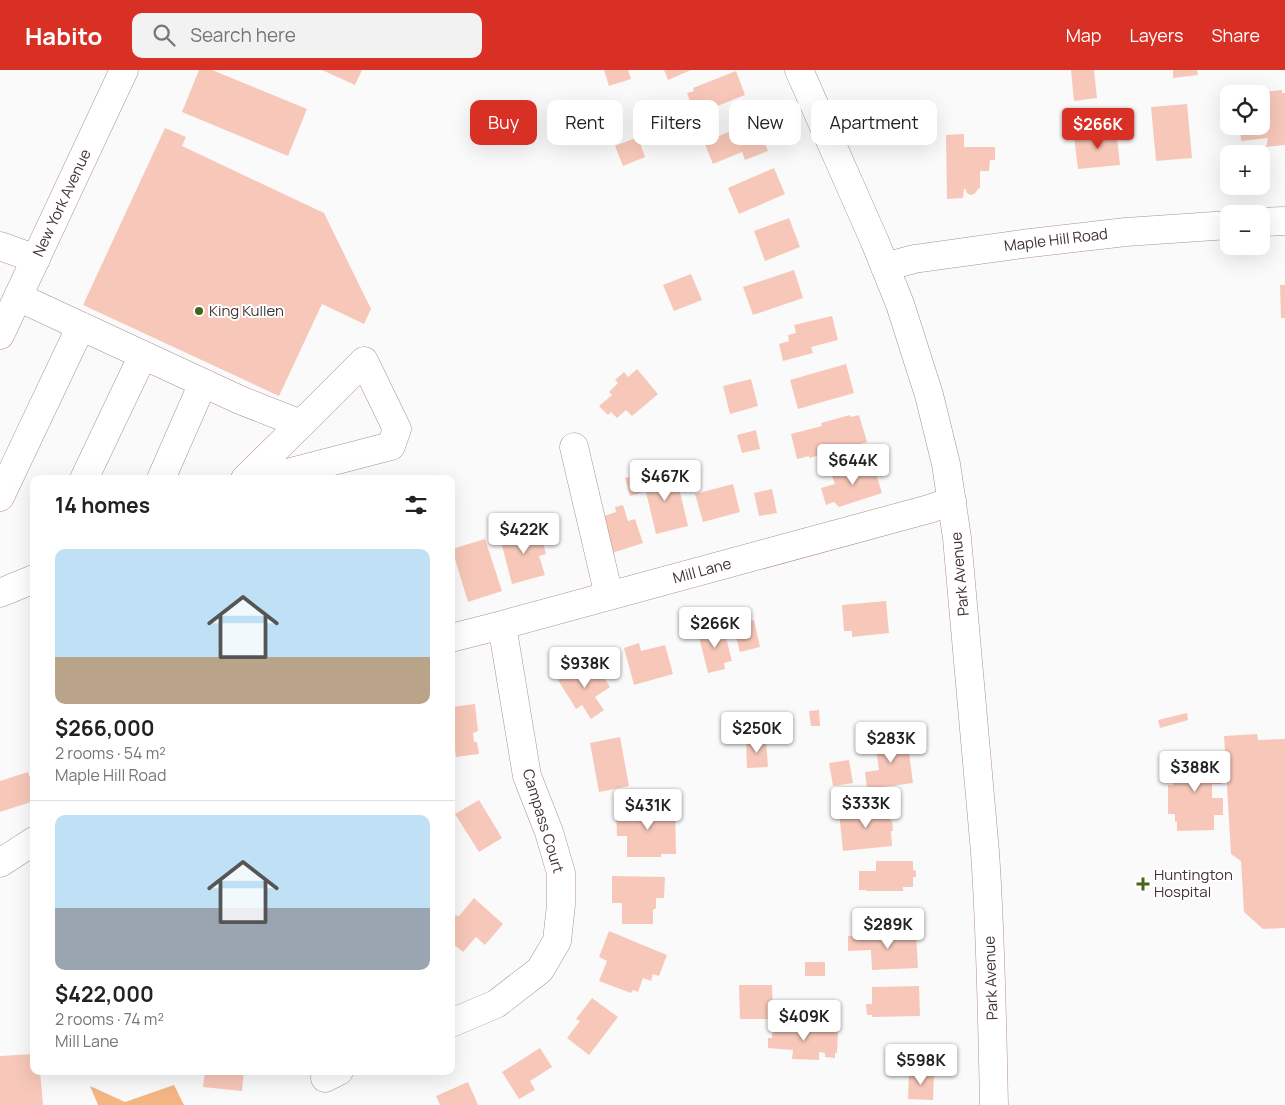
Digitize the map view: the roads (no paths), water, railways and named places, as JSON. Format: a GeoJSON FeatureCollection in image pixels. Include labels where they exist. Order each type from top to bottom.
{"type":"FeatureCollection","features":[{"type":"Feature","properties":{"kind":"street","name":"New York Avenue"},"geometry":{"type":"LineString","coordinates":[[0,335],[124,70]]}},
{"type":"Feature","properties":{"kind":"street","name":"Park Avenue"},"geometry":{"type":"LineString","coordinates":[[799,70],[900,304],[929,395],[946,464],[961,576],[988,898],[994,1105]]}},
{"type":"Feature","properties":{"kind":"street"},"geometry":{"type":"LineString","coordinates":[[1270,222],[1285,221]]}},
{"type":"Feature","properties":{"kind":"street","name":"Maple Hill Road"},"geometry":{"type":"LineString","coordinates":[[885,267],[914,258],[1022,244],[1126,232],[1220,225]]}},
{"type":"Feature","properties":{"kind":"street"},"geometry":{"type":"LineString","coordinates":[[0,246],[36,258]]}},
{"type":"Feature","properties":{"kind":"street"},"geometry":{"type":"LineString","coordinates":[[18,298],[240,400],[301,424]]}},
{"type":"Feature","properties":{"kind":"street"},"geometry":{"type":"LineString","coordinates":[[0,497],[81,326]]}},
{"type":"Feature","properties":{"kind":"street"},"geometry":{"type":"LineString","coordinates":[[86,475],[143,355]]}},
{"type":"Feature","properties":{"kind":"street"},"geometry":{"type":"LineString","coordinates":[[249,475],[364,361],[396,430],[391,446],[279,475]]}},
{"type":"Feature","properties":{"kind":"street"},"geometry":{"type":"LineString","coordinates":[[163,475],[204,383]]}},
{"type":"Feature","properties":{"kind":"street"},"geometry":{"type":"LineString","coordinates":[[574,447],[609,596]]}},
{"type":"Feature","properties":{"kind":"street","name":"Mill Lane"},"geometry":{"type":"LineString","coordinates":[[455,637],[502,626],[929,509],[952,501]]}},
{"type":"Feature","properties":{"kind":"street"},"geometry":{"type":"LineString","coordinates":[[0,592],[30,581]]}},
{"type":"Feature","properties":{"kind":"street","name":"Campass Court"},"geometry":{"type":"LineString","coordinates":[[455,1021],[496,1004],[540,970],[558,941],[561,873],[549,832],[527,776],[502,626]]}},
{"type":"Feature","properties":{"kind":"street"},"geometry":{"type":"LineString","coordinates":[[0,863],[30,844]]}},
{"type":"Feature","properties":{"kind":"place","name":"King Kullen"},"geometry":{"type":"Point","coordinates":[199,311]}},
{"type":"Feature","properties":{"kind":"place","name":"Huntington Hospital"},"geometry":{"type":"Point","coordinates":[1143,884]}}]}
